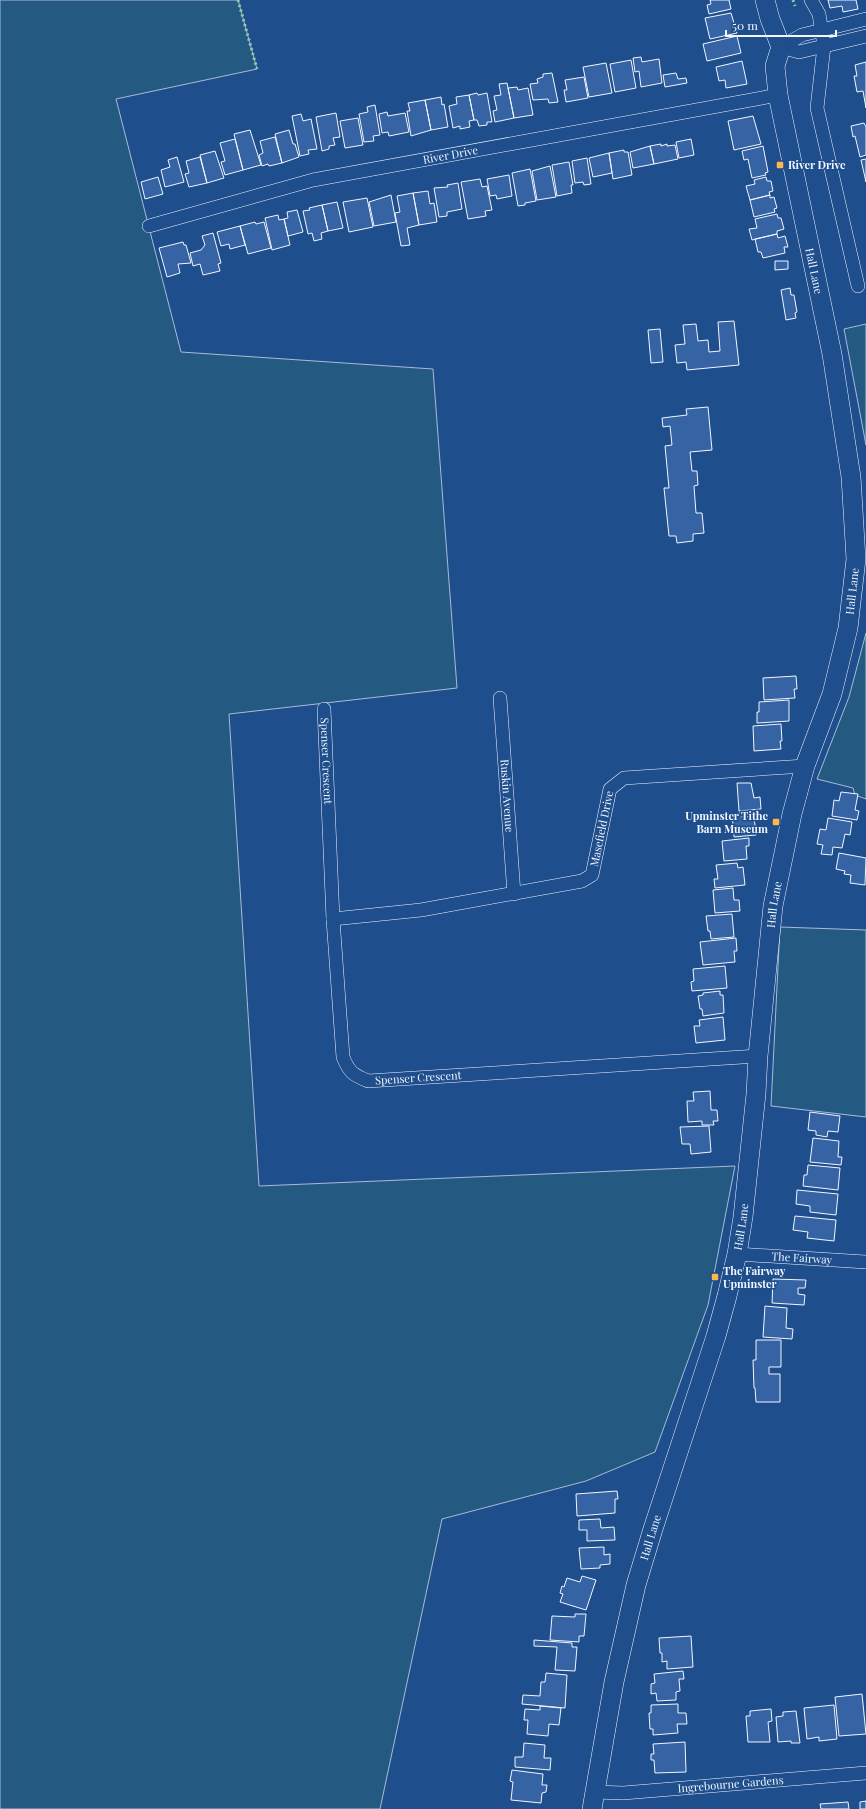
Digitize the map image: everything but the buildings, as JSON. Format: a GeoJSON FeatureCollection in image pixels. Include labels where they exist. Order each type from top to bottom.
{"type":"FeatureCollection","features":[{"type":"Feature","properties":{"kind":"street"},"geometry":{"type":"LineString","coordinates":[[765,0],[770,19],[781,47]]}},
{"type":"Feature","properties":{"kind":"street"},"geometry":{"type":"LineString","coordinates":[[811,0],[819,14],[824,46],[817,108],[858,286]]}},
{"type":"Feature","properties":{"kind":"street"},"geometry":{"type":"LineString","coordinates":[[781,47],[802,35],[866,19]]}},
{"type":"Feature","properties":{"kind":"street"},"geometry":{"type":"LineString","coordinates":[[781,47],[799,52],[866,36]]}},
{"type":"Feature","properties":{"kind":"street","name":"Hall Lane"},"geometry":{"type":"LineString","coordinates":[[593,1800],[614,1682],[636,1585],[716,1336],[737,1254],[743,1217],[756,1094],[758,1056],[773,906],[792,814],[805,766],[832,694],[848,628],[856,559],[851,477],[832,354],[778,95],[775,66],[781,47]]}},
{"type":"Feature","properties":{"kind":"street","name":"River Drive"},"geometry":{"type":"LineString","coordinates":[[149,226],[313,180],[778,95]]}},
{"type":"Feature","properties":{"kind":"street","name":"Ruskin Avenue"},"geometry":{"type":"LineString","coordinates":[[500,698],[514,894]]}},
{"type":"Feature","properties":{"kind":"street","name":"Spenser Crescent"},"geometry":{"type":"LineString","coordinates":[[324,709],[333,919],[343,1057],[347,1068],[355,1076],[368,1081],[758,1056]]}},
{"type":"Feature","properties":{"kind":"street","name":"Masefield Drive"},"geometry":{"type":"LineString","coordinates":[[333,919],[421,910],[582,882],[592,875],[610,789],[624,778],[805,766]]}},
{"type":"Feature","properties":{"kind":"street","name":"The Fairway"},"geometry":{"type":"LineString","coordinates":[[737,1254],[866,1262]]}},
{"type":"Feature","properties":{"kind":"street","name":"Ingrebourne Gardens"},"geometry":{"type":"LineString","coordinates":[[593,1800],[623,1793],[866,1773]]}},
{"type":"Feature","properties":{"kind":"shaded area"},"geometry":{"type":"Polygon","coordinates":[[[0,0],[238,0],[257,69],[116,99],[181,352],[433,369],[457,688],[229,714],[259,1186],[735,1166],[708,1305],[655,1452],[586,1481],[442,1519],[380,1809],[0,1809],[0,0]]]}},
{"type":"Feature","properties":{"kind":"shaded area"},"geometry":{"type":"Polygon","coordinates":[[[866,324],[866,445],[844,329],[866,324]]]}},
{"type":"Feature","properties":{"kind":"shaded area"},"geometry":{"type":"Polygon","coordinates":[[[866,633],[866,799],[855,795],[853,788],[817,779],[849,697],[866,633]]]}},
{"type":"Feature","properties":{"kind":"shaded area"},"geometry":{"type":"Polygon","coordinates":[[[780,927],[866,930],[866,1117],[771,1106],[780,927]]]}},
{"type":"Feature","properties":{"kind":"hedge"},"geometry":{"type":"LineString","coordinates":[[238,0],[257,69]]}},
{"type":"Feature","properties":{"kind":"hedge"},"geometry":{"type":"LineString","coordinates":[[793,0],[795,6]]}},
{"type":"Feature","properties":{"kind":"place","name":"River Drive"},"geometry":{"type":"Point","coordinates":[780,165]}},
{"type":"Feature","properties":{"kind":"place","name":"Upminster Tithe Barn Museum"},"geometry":{"type":"Point","coordinates":[776,822]}},
{"type":"Feature","properties":{"kind":"place","name":"The Fairway Upminster"},"geometry":{"type":"Point","coordinates":[715,1277]}}]}
